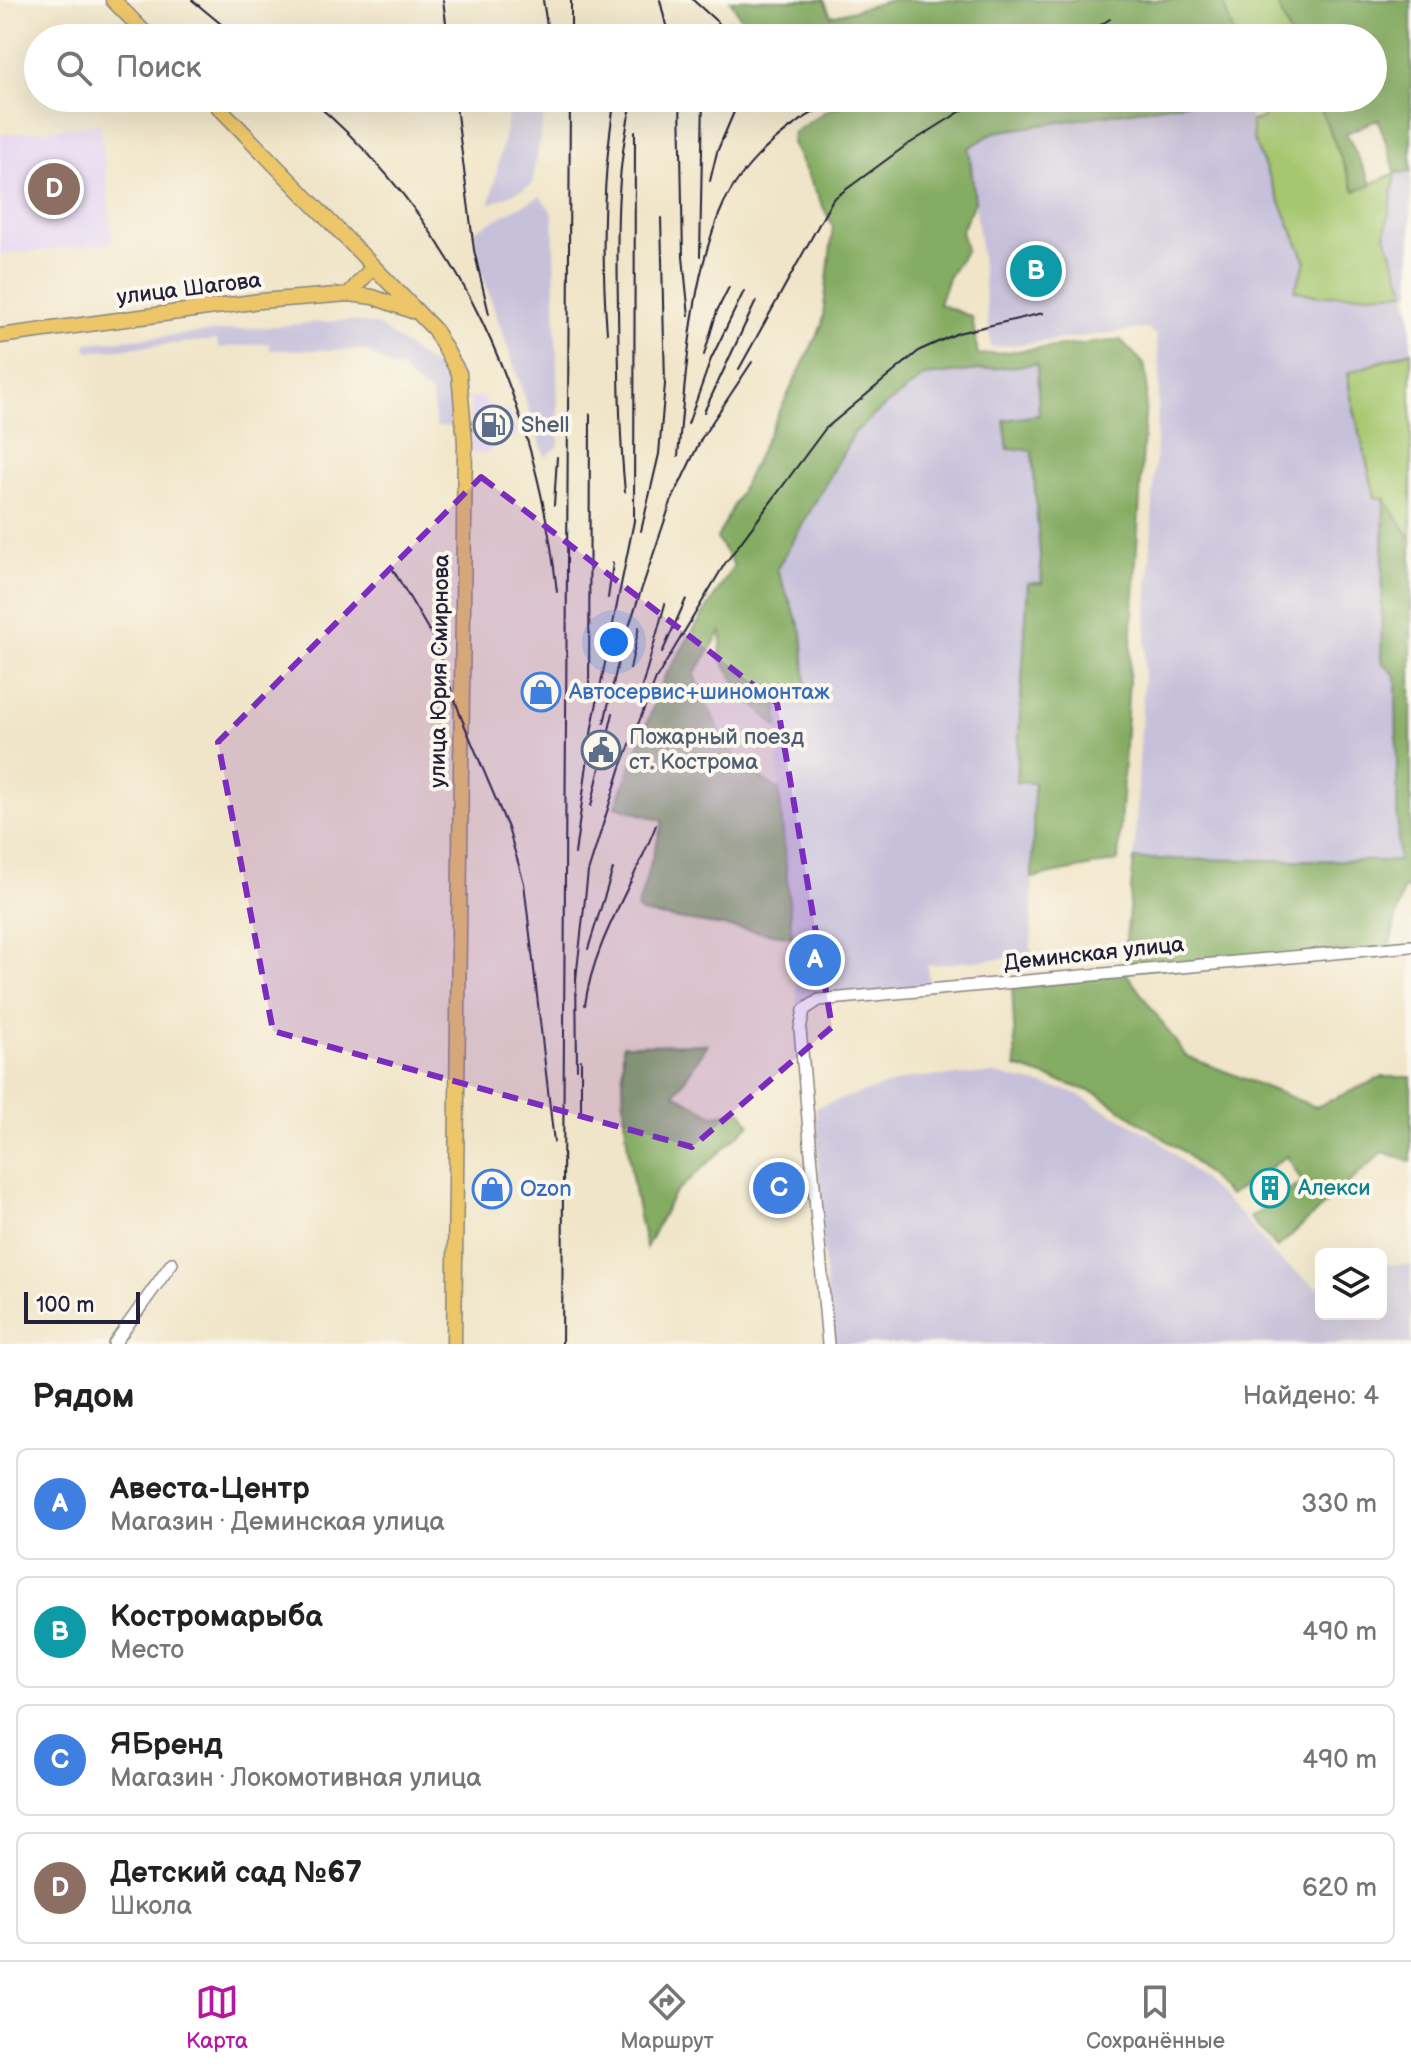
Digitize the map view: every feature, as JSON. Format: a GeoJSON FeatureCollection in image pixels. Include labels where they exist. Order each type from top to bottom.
{"type":"FeatureCollection","features":[{"type":"Feature","properties":{"kind":"main road"},"geometry":{"type":"LineString","coordinates":[[113,0],[136,24]]}},
{"type":"Feature","properties":{"kind":"main road","name":"улица Юрия Смирнова"},"geometry":{"type":"LineString","coordinates":[[224,112],[420,315],[454,359],[465,411],[454,1344]]}},
{"type":"Feature","properties":{"kind":"main road"},"geometry":{"type":"LineString","coordinates":[[349,294],[373,267]]}},
{"type":"Feature","properties":{"kind":"main road","name":"улица Шагова"},"geometry":{"type":"LineString","coordinates":[[0,336],[260,301],[349,294],[373,297],[420,315]]}},
{"type":"Feature","properties":{"kind":"street","name":"Деминская улица"},"geometry":{"type":"LineString","coordinates":[[828,1344],[800,1029],[804,1010],[819,1000],[1411,946]]}},
{"type":"Feature","properties":{"kind":"street"},"geometry":{"type":"LineString","coordinates":[[114,1344],[172,1263]]}},
{"type":"Feature","properties":{"kind":"highlighted area"},"geometry":{"type":"Polygon","coordinates":[[[481,477],[777,703],[832,1027],[692,1147],[273,1031],[218,742],[481,477]]]}},
{"type":"Feature","properties":{"kind":"shaded area"},"geometry":{"type":"Polygon","coordinates":[[[509,112],[545,112],[532,185],[490,204],[509,112]]]}},
{"type":"Feature","properties":{"kind":"shaded area"},"geometry":{"type":"Polygon","coordinates":[[[1125,112],[1249,112],[1254,142],[1306,262],[1406,292],[1385,235],[1396,173],[1411,172],[1411,292],[1406,293],[1411,315],[1411,351],[1348,373],[1375,497],[1384,498],[1381,660],[1396,676],[1398,861],[1134,859],[1160,370],[1156,335],[1147,329],[991,348],[969,148],[995,132],[1125,112]]]}},
{"type":"Feature","properties":{"kind":"shaded area"},"geometry":{"type":"Polygon","coordinates":[[[100,124],[113,243],[0,255],[0,135],[100,124]]]}},
{"type":"Feature","properties":{"kind":"shaded area"},"geometry":{"type":"Polygon","coordinates":[[[540,196],[553,214],[559,446],[545,457],[483,276],[474,231],[540,196]]]}},
{"type":"Feature","properties":{"kind":"shaded area"},"geometry":{"type":"Polygon","coordinates":[[[346,320],[377,325],[437,368],[450,383],[454,426],[436,427],[432,395],[405,374],[404,368],[394,369],[365,350],[270,350],[269,343],[218,348],[217,340],[87,352],[86,343],[346,320]]]}},
{"type":"Feature","properties":{"kind":"shaded area"},"geometry":{"type":"Polygon","coordinates":[[[1037,363],[1039,415],[1005,420],[1032,450],[1042,584],[1028,584],[1016,781],[1034,783],[1031,956],[927,965],[930,990],[819,1000],[804,1010],[800,1029],[779,789],[777,688],[806,684],[802,632],[776,569],[855,432],[886,405],[925,376],[1037,363]]]}},
{"type":"Feature","properties":{"kind":"shaded area","name":"Shell"},"geometry":{"type":"Polygon","coordinates":[[[470,397],[483,398],[496,415],[509,411],[517,436],[500,442],[484,454],[472,453],[470,397]]]}},
{"type":"Feature","properties":{"kind":"shaded area"},"geometry":{"type":"Polygon","coordinates":[[[994,1074],[1073,1092],[1155,1137],[1241,1214],[1277,1258],[1315,1286],[1315,1320],[1387,1320],[1387,1264],[1411,1265],[1411,1344],[831,1344],[820,1210],[816,1107],[914,1077],[994,1074]]]}},
{"type":"Feature","properties":{"kind":"green space"},"geometry":{"type":"Polygon","coordinates":[[[730,0],[824,0],[831,16],[892,0],[1222,0],[1230,24],[744,24],[730,0]]]}},
{"type":"Feature","properties":{"kind":"green space"},"geometry":{"type":"Polygon","coordinates":[[[1222,0],[1276,0],[1285,24],[1230,24],[1222,0]]]}},
{"type":"Feature","properties":{"kind":"green space"},"geometry":{"type":"Polygon","coordinates":[[[1276,0],[1411,0],[1411,172],[1396,173],[1378,119],[1346,133],[1372,185],[1355,191],[1322,112],[1387,112],[1387,24],[1285,24],[1276,0]]]}},
{"type":"Feature","properties":{"kind":"green space"},"geometry":{"type":"Polygon","coordinates":[[[824,112],[1125,112],[995,132],[969,148],[975,201],[961,231],[966,250],[948,278],[939,304],[972,317],[978,355],[1121,340],[1144,364],[1147,380],[1118,861],[1032,878],[1034,783],[1016,782],[1028,583],[1042,583],[1032,450],[1008,449],[1004,420],[1039,415],[1037,364],[925,376],[855,432],[777,569],[802,632],[806,685],[777,688],[778,728],[745,696],[720,658],[722,630],[694,675],[717,726],[735,755],[761,779],[779,789],[792,937],[637,910],[663,821],[616,806],[664,678],[734,565],[717,539],[822,325],[833,227],[792,143],[793,133],[824,112]]]}},
{"type":"Feature","properties":{"kind":"green space"},"geometry":{"type":"Polygon","coordinates":[[[1262,112],[1322,112],[1355,191],[1396,173],[1385,235],[1406,292],[1318,296],[1294,290],[1306,262],[1254,142],[1251,121],[1263,118],[1262,112]]]}},
{"type":"Feature","properties":{"kind":"green space"},"geometry":{"type":"Polygon","coordinates":[[[1411,351],[1411,539],[1384,499],[1375,497],[1348,373],[1411,351]]]}},
{"type":"Feature","properties":{"kind":"green space"},"geometry":{"type":"Polygon","coordinates":[[[1384,498],[1411,539],[1411,888],[1403,889],[1389,948],[1124,970],[1186,1056],[1316,1107],[1382,1077],[1411,1077],[1411,1162],[1383,1152],[1277,1248],[1250,1218],[1302,1182],[1287,1156],[1229,1196],[1185,1153],[1098,1094],[1016,1067],[1012,983],[1123,970],[1134,859],[1398,861],[1396,676],[1381,661],[1384,498]]]}},
{"type":"Feature","properties":{"kind":"green space"},"geometry":{"type":"Polygon","coordinates":[[[708,1044],[675,1094],[713,1115],[741,1111],[750,1124],[673,1195],[646,1248],[628,1147],[623,1045],[708,1044]]]}},
{"type":"Feature","properties":{"kind":"railway"},"geometry":{"type":"LineString","coordinates":[[192,0],[221,24]]}},
{"type":"Feature","properties":{"kind":"railway"},"geometry":{"type":"LineString","coordinates":[[443,0],[446,24]]}},
{"type":"Feature","properties":{"kind":"railway"},"geometry":{"type":"LineString","coordinates":[[543,0],[547,24]]}},
{"type":"Feature","properties":{"kind":"railway"},"geometry":{"type":"LineString","coordinates":[[571,0],[571,24]]}},
{"type":"Feature","properties":{"kind":"railway"},"geometry":{"type":"LineString","coordinates":[[660,0],[666,24]]}},
{"type":"Feature","properties":{"kind":"railway"},"geometry":{"type":"LineString","coordinates":[[693,0],[720,24]]}},
{"type":"Feature","properties":{"kind":"railway"},"geometry":{"type":"LineString","coordinates":[[1102,24],[1110,19]]}},
{"type":"Feature","properties":{"kind":"railway"},"geometry":{"type":"LineString","coordinates":[[324,112],[362,147],[408,201],[448,259],[481,320],[509,385],[530,452],[546,521],[557,592]]}},
{"type":"Feature","properties":{"kind":"railway"},"geometry":{"type":"LineString","coordinates":[[457,112],[474,250],[489,314]]}},
{"type":"Feature","properties":{"kind":"railway"},"geometry":{"type":"LineString","coordinates":[[562,1344],[570,112]]}},
{"type":"Feature","properties":{"kind":"railway"},"geometry":{"type":"LineString","coordinates":[[607,333],[604,215],[613,112]]}},
{"type":"Feature","properties":{"kind":"railway"},"geometry":{"type":"LineString","coordinates":[[625,492],[620,401],[618,229],[620,177],[630,112]]}},
{"type":"Feature","properties":{"kind":"railway"},"geometry":{"type":"LineString","coordinates":[[680,112],[683,257],[689,316]]}},
{"type":"Feature","properties":{"kind":"railway"},"geometry":{"type":"LineString","coordinates":[[700,256],[703,112]]}},
{"type":"Feature","properties":{"kind":"railway"},"geometry":{"type":"LineString","coordinates":[[710,181],[717,152],[734,112]]}},
{"type":"Feature","properties":{"kind":"railway"},"geometry":{"type":"LineString","coordinates":[[678,456],[691,327],[704,262],[724,203],[759,155],[814,112]]}},
{"type":"Feature","properties":{"kind":"railway"},"geometry":{"type":"LineString","coordinates":[[739,369],[833,199],[904,147],[960,112]]}},
{"type":"Feature","properties":{"kind":"railway"},"geometry":{"type":"LineString","coordinates":[[575,854],[592,727],[634,521],[635,131]]}},
{"type":"Feature","properties":{"kind":"railway"},"geometry":{"type":"LineString","coordinates":[[641,531],[659,454],[665,384],[661,218]]}},
{"type":"Feature","properties":{"kind":"railway"},"geometry":{"type":"LineString","coordinates":[[704,355],[717,311],[729,287]]}},
{"type":"Feature","properties":{"kind":"railway"},"geometry":{"type":"LineString","coordinates":[[688,424],[711,359],[744,291]]}},
{"type":"Feature","properties":{"kind":"railway"},"geometry":{"type":"LineString","coordinates":[[704,412],[756,301]]}},
{"type":"Feature","properties":{"kind":"railway"},"geometry":{"type":"LineString","coordinates":[[576,979],[588,872],[621,767],[656,679],[724,565],[825,429],[920,350],[958,333],[1043,313]]}},
{"type":"Feature","properties":{"kind":"railway"},"geometry":{"type":"LineString","coordinates":[[604,723],[621,650],[671,502],[701,439],[752,362]]}},
{"type":"Feature","properties":{"kind":"railway"},"geometry":{"type":"LineString","coordinates":[[589,698],[590,414]]}},
{"type":"Feature","properties":{"kind":"railway"},"geometry":{"type":"LineString","coordinates":[[554,505],[557,457]]}},
{"type":"Feature","properties":{"kind":"railway"},"geometry":{"type":"LineString","coordinates":[[608,598],[613,563]]}},
{"type":"Feature","properties":{"kind":"railway"},"geometry":{"type":"LineString","coordinates":[[392,568],[434,639],[461,717],[508,828],[524,883],[554,1142]]}},
{"type":"Feature","properties":{"kind":"railway"},"geometry":{"type":"LineString","coordinates":[[662,653],[686,599]]}},
{"type":"Feature","properties":{"kind":"railway"},"geometry":{"type":"LineString","coordinates":[[640,694],[665,604]]}},
{"type":"Feature","properties":{"kind":"railway"},"geometry":{"type":"LineString","coordinates":[[630,669],[639,627]]}},
{"type":"Feature","properties":{"kind":"railway"},"geometry":{"type":"LineString","coordinates":[[591,806],[613,713]]}},
{"type":"Feature","properties":{"kind":"railway"},"geometry":{"type":"LineString","coordinates":[[585,1005],[605,936],[656,825]]}},
{"type":"Feature","properties":{"kind":"railway"},"geometry":{"type":"LineString","coordinates":[[588,949],[613,869]]}},
{"type":"Feature","properties":{"kind":"railway"},"geometry":{"type":"LineString","coordinates":[[576,969],[577,1069]]}},
{"type":"Feature","properties":{"kind":"railway"},"geometry":{"type":"LineString","coordinates":[[581,1060],[581,1114]]}},
{"type":"Feature","properties":{"kind":"place","name":"Детский сад №67"},"geometry":{"type":"Point","coordinates":[54,189]}},
{"type":"Feature","properties":{"kind":"place","name":"Костромарыба"},"geometry":{"type":"Point","coordinates":[1036,271]}},
{"type":"Feature","properties":{"kind":"place","name":"Shell"},"geometry":{"type":"Point","coordinates":[493,425]}},
{"type":"Feature","properties":{"kind":"place","name":"Автосервис+шиномонтаж"},"geometry":{"type":"Point","coordinates":[541,692]}},
{"type":"Feature","properties":{"kind":"place","name":"Пожарный поезд ст. Кострома"},"geometry":{"type":"Point","coordinates":[601,750]}},
{"type":"Feature","properties":{"kind":"place","name":"Авеста-Центр"},"geometry":{"type":"Point","coordinates":[815,960]}},
{"type":"Feature","properties":{"kind":"place","name":"ЯБренд"},"geometry":{"type":"Point","coordinates":[779,1188]}},
{"type":"Feature","properties":{"kind":"place","name":"Алекси"},"geometry":{"type":"Point","coordinates":[1270,1188]}},
{"type":"Feature","properties":{"kind":"place","name":"Ozon"},"geometry":{"type":"Point","coordinates":[492,1189]}}]}
